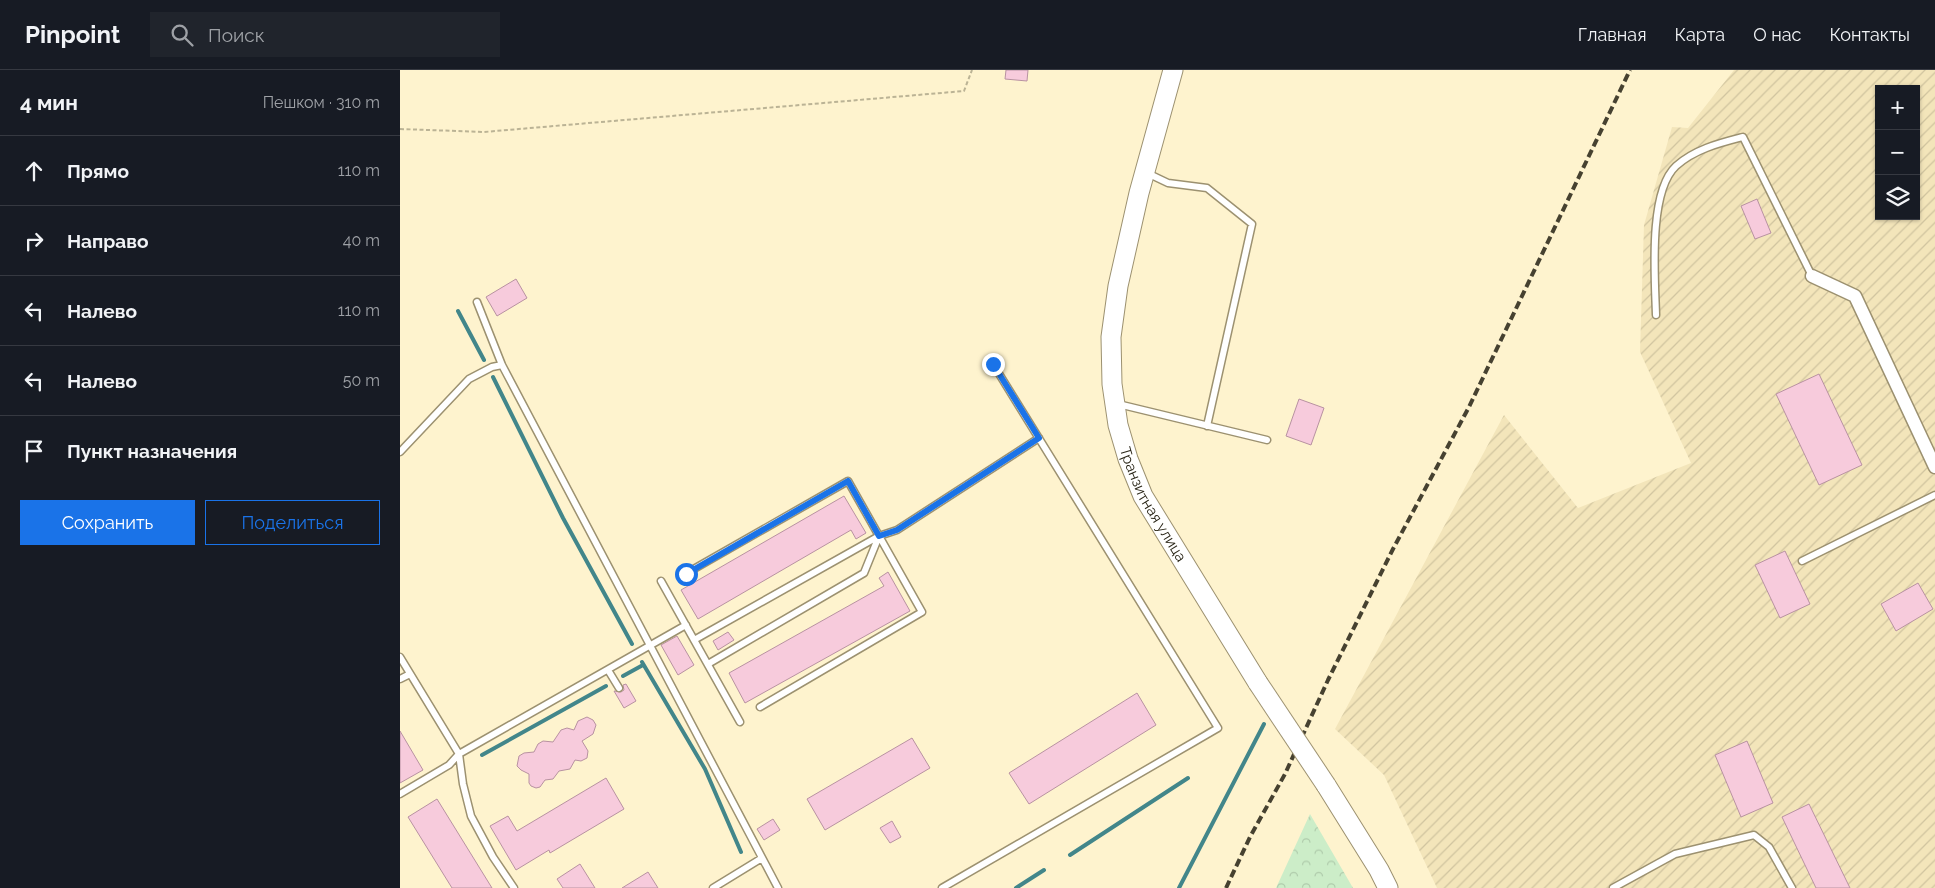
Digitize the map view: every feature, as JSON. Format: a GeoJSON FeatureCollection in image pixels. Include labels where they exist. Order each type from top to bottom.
{"type":"FeatureCollection","features":[{"type":"Feature","properties":{"kind":"main road","name":"Транзитная улица"},"geometry":{"type":"LineString","coordinates":[[1173,70],[1145,172],[1118,286],[1111,337],[1112,384],[1118,425],[1128,459],[1143,496],[1258,683],[1380,870],[1388,888]]}},
{"type":"Feature","properties":{"kind":"street"},"geometry":{"type":"LineString","coordinates":[[1812,276],[1856,296],[1935,467]]}},
{"type":"Feature","properties":{"kind":"lane"},"geometry":{"type":"LineString","coordinates":[[1656,314],[1653,256],[1660,193],[1676,166],[1707,147],[1742,137],[1812,276]]}},
{"type":"Feature","properties":{"kind":"lane"},"geometry":{"type":"LineString","coordinates":[[1145,172],[1168,183],[1207,188],[1252,224],[1207,426]]}},
{"type":"Feature","properties":{"kind":"lane"},"geometry":{"type":"LineString","coordinates":[[476,302],[502,365],[778,888]]}},
{"type":"Feature","properties":{"kind":"lane"},"geometry":{"type":"LineString","coordinates":[[942,888],[1218,728],[993,364]]}},
{"type":"Feature","properties":{"kind":"lane"},"geometry":{"type":"LineString","coordinates":[[400,452],[469,379],[492,367],[502,365]]}},
{"type":"Feature","properties":{"kind":"lane"},"geometry":{"type":"LineString","coordinates":[[1115,403],[1267,440]]}},
{"type":"Feature","properties":{"kind":"lane"},"geometry":{"type":"LineString","coordinates":[[694,640],[879,536],[897,530],[1039,438]]}},
{"type":"Feature","properties":{"kind":"lane"},"geometry":{"type":"LineString","coordinates":[[686,574],[848,481],[922,612],[760,707]]}},
{"type":"Feature","properties":{"kind":"lane"},"geometry":{"type":"LineString","coordinates":[[1802,561],[1935,495]]}},
{"type":"Feature","properties":{"kind":"lane"},"geometry":{"type":"LineString","coordinates":[[708,664],[864,573],[879,536]]}},
{"type":"Feature","properties":{"kind":"lane"},"geometry":{"type":"LineString","coordinates":[[662,581],[740,722]]}},
{"type":"Feature","properties":{"kind":"lane"},"geometry":{"type":"LineString","coordinates":[[400,794],[449,765],[459,754],[686,625]]}},
{"type":"Feature","properties":{"kind":"lane"},"geometry":{"type":"LineString","coordinates":[[400,657],[459,754],[463,784],[471,816],[493,856],[514,888]]}},
{"type":"Feature","properties":{"kind":"lane"},"geometry":{"type":"LineString","coordinates":[[608,670],[618,688]]}},
{"type":"Feature","properties":{"kind":"lane"},"geometry":{"type":"LineString","coordinates":[[400,679],[410,674]]}},
{"type":"Feature","properties":{"kind":"lane"},"geometry":{"type":"LineString","coordinates":[[1613,888],[1675,854],[1754,835],[1769,847],[1792,888]]}},
{"type":"Feature","properties":{"kind":"lane"},"geometry":{"type":"LineString","coordinates":[[713,888],[762,858]]}},
{"type":"Feature","properties":{"kind":"path"},"geometry":{"type":"LineString","coordinates":[[400,129],[484,132],[964,91],[972,70]]}},
{"type":"Feature","properties":{"kind":"shaded area"},"geometry":{"type":"Polygon","coordinates":[[[1734,70],[1935,70],[1935,888],[1437,888],[1384,775],[1335,729],[1504,415],[1578,508],[1691,463],[1640,352],[1644,225],[1672,127],[1688,128],[1734,70]]]}},
{"type":"Feature","properties":{"kind":"green space"},"geometry":{"type":"Polygon","coordinates":[[[1310,814],[1353,888],[1276,888],[1310,814]]]}},
{"type":"Feature","properties":{"kind":"building"},"geometry":{"type":"Polygon","coordinates":[[[1006,70],[1028,70],[1027,81],[1005,79],[1006,70]]]}},
{"type":"Feature","properties":{"kind":"building"},"geometry":{"type":"Polygon","coordinates":[[[1757,199],[1771,233],[1755,239],[1741,206],[1757,199]]]}},
{"type":"Feature","properties":{"kind":"building"},"geometry":{"type":"Polygon","coordinates":[[[516,279],[527,298],[497,316],[486,297],[516,279]]]}},
{"type":"Feature","properties":{"kind":"building"},"geometry":{"type":"Polygon","coordinates":[[[1819,374],[1862,465],[1819,485],[1776,394],[1819,374]]]}},
{"type":"Feature","properties":{"kind":"building"},"geometry":{"type":"Polygon","coordinates":[[[1299,399],[1324,408],[1311,445],[1286,436],[1299,399]]]}},
{"type":"Feature","properties":{"kind":"building"},"geometry":{"type":"Polygon","coordinates":[[[844,496],[866,533],[856,539],[851,530],[698,619],[681,590],[844,496]]]}},
{"type":"Feature","properties":{"kind":"building"},"geometry":{"type":"Polygon","coordinates":[[[1785,551],[1810,604],[1780,618],[1755,565],[1785,551]]]}},
{"type":"Feature","properties":{"kind":"building"},"geometry":{"type":"Polygon","coordinates":[[[888,572],[910,611],[745,703],[729,673],[884,586],[879,578],[888,572]]]}},
{"type":"Feature","properties":{"kind":"building"},"geometry":{"type":"Polygon","coordinates":[[[1918,583],[1933,609],[1896,631],[1881,604],[1918,583]]]}},
{"type":"Feature","properties":{"kind":"building"},"geometry":{"type":"Polygon","coordinates":[[[728,632],[734,640],[718,650],[713,641],[728,632]]]}},
{"type":"Feature","properties":{"kind":"building"},"geometry":{"type":"Polygon","coordinates":[[[677,636],[694,665],[678,675],[661,645],[677,636]]]}},
{"type":"Feature","properties":{"kind":"building"},"geometry":{"type":"Polygon","coordinates":[[[626,684],[636,701],[624,708],[614,691],[621,692],[624,690],[623,685],[626,684]]]}},
{"type":"Feature","properties":{"kind":"building"},"geometry":{"type":"Polygon","coordinates":[[[1137,693],[1156,725],[1029,804],[1009,773],[1137,693]]]}},
{"type":"Feature","properties":{"kind":"building"},"geometry":{"type":"Polygon","coordinates":[[[587,717],[593,720],[596,725],[593,734],[582,741],[588,751],[587,758],[581,761],[575,760],[570,769],[559,771],[553,779],[545,780],[540,787],[531,786],[529,774],[517,766],[519,756],[524,753],[534,752],[538,744],[543,741],[553,742],[561,730],[567,728],[574,730],[578,721],[587,717]]]}},
{"type":"Feature","properties":{"kind":"building"},"geometry":{"type":"Polygon","coordinates":[[[400,731],[423,770],[400,783],[400,731]]]}},
{"type":"Feature","properties":{"kind":"building"},"geometry":{"type":"Polygon","coordinates":[[[912,738],[930,768],[825,830],[807,799],[912,738]]]}},
{"type":"Feature","properties":{"kind":"building"},"geometry":{"type":"Polygon","coordinates":[[[1747,741],[1773,803],[1741,817],[1715,755],[1747,741]]]}},
{"type":"Feature","properties":{"kind":"building"},"geometry":{"type":"Polygon","coordinates":[[[606,778],[624,809],[550,853],[549,850],[516,870],[490,826],[508,816],[517,831],[606,778]]]}},
{"type":"Feature","properties":{"kind":"building"},"geometry":{"type":"Polygon","coordinates":[[[437,799],[492,888],[452,888],[408,817],[437,799]]]}},
{"type":"Feature","properties":{"kind":"building"},"geometry":{"type":"Polygon","coordinates":[[[1809,804],[1850,888],[1816,888],[1782,817],[1809,804]]]}},
{"type":"Feature","properties":{"kind":"building"},"geometry":{"type":"Polygon","coordinates":[[[773,819],[780,830],[764,840],[757,829],[773,819]]]}},
{"type":"Feature","properties":{"kind":"building"},"geometry":{"type":"Polygon","coordinates":[[[892,821],[901,837],[890,843],[880,828],[892,821]]]}},
{"type":"Feature","properties":{"kind":"building"},"geometry":{"type":"Polygon","coordinates":[[[580,864],[595,888],[563,888],[557,879],[580,864]]]}},
{"type":"Feature","properties":{"kind":"building"},"geometry":{"type":"Polygon","coordinates":[[[648,872],[658,888],[622,888],[648,872]]]}},
{"type":"Feature","properties":{"kind":"waterway"},"geometry":{"type":"LineString","coordinates":[[458,311],[484,360]]}},
{"type":"Feature","properties":{"kind":"waterway"},"geometry":{"type":"LineString","coordinates":[[493,377],[563,518],[632,644]]}},
{"type":"Feature","properties":{"kind":"waterway"},"geometry":{"type":"LineString","coordinates":[[642,662],[705,769],[741,852]]}},
{"type":"Feature","properties":{"kind":"waterway"},"geometry":{"type":"LineString","coordinates":[[623,676],[643,665]]}},
{"type":"Feature","properties":{"kind":"waterway"},"geometry":{"type":"LineString","coordinates":[[482,755],[606,686]]}},
{"type":"Feature","properties":{"kind":"waterway"},"geometry":{"type":"LineString","coordinates":[[1179,888],[1264,724]]}},
{"type":"Feature","properties":{"kind":"waterway"},"geometry":{"type":"LineString","coordinates":[[1070,855],[1188,778]]}},
{"type":"Feature","properties":{"kind":"waterway"},"geometry":{"type":"LineString","coordinates":[[1016,888],[1044,870]]}},
{"type":"Feature","properties":{"kind":"railway"},"geometry":{"type":"LineString","coordinates":[[1226,888],[1250,837],[1285,774],[1328,680],[1393,549],[1469,407],[1630,70]]}},
{"type":"Feature","properties":{"kind":"route"},"geometry":{"type":"LineString","coordinates":[[686,574],[848,481],[879,536],[897,530],[1039,438],[993,364]]}}]}
